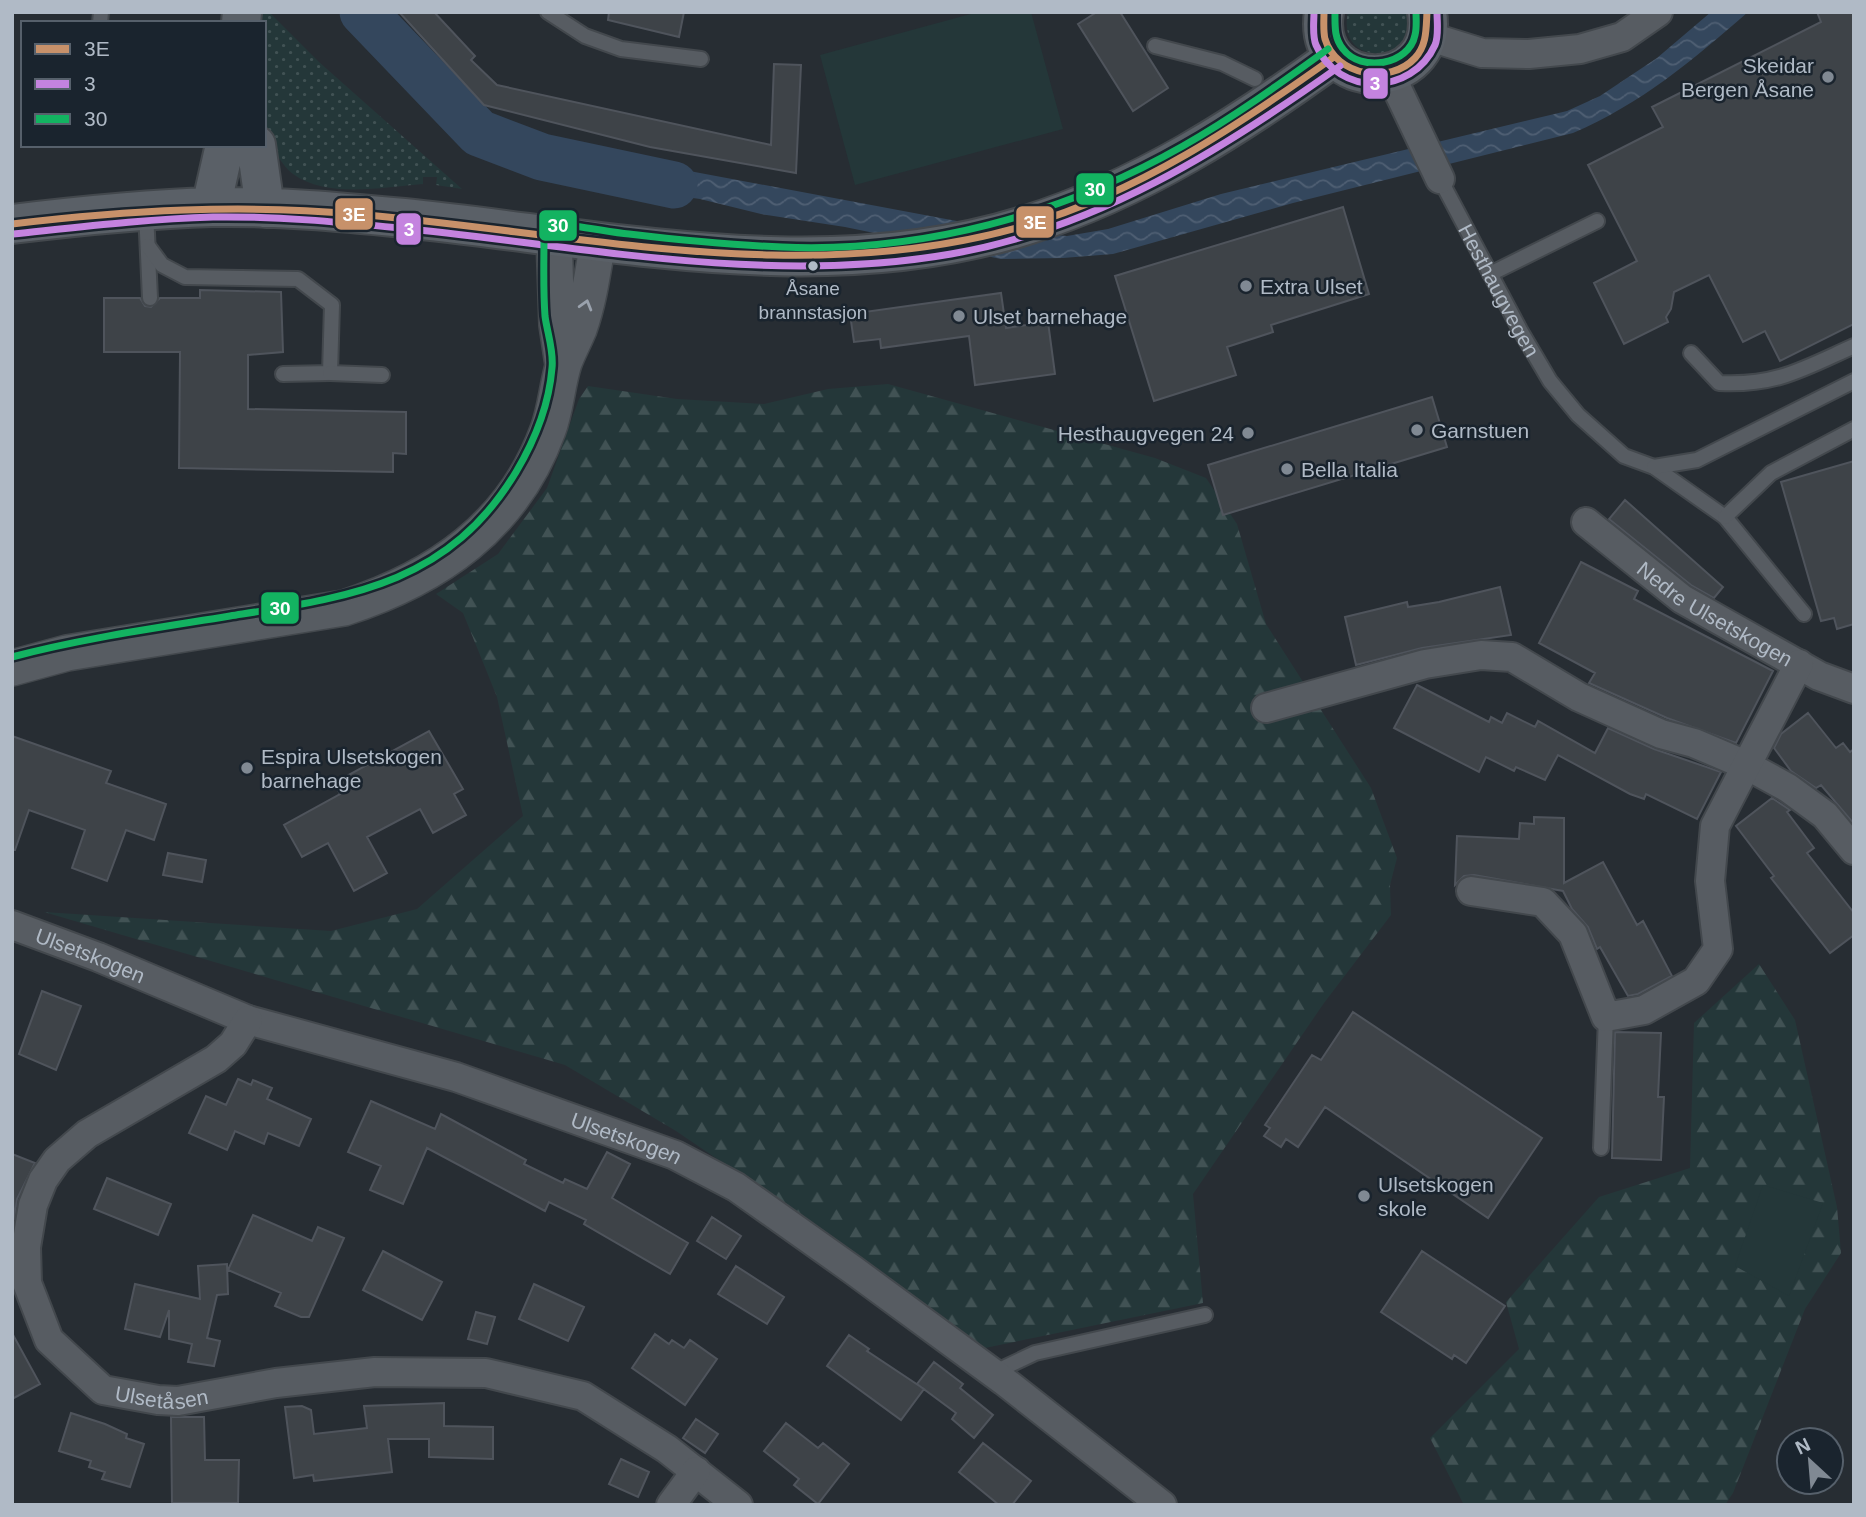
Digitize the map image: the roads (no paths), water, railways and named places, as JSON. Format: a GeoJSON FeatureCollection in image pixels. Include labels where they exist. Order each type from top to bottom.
{"type":"FeatureCollection","features":[{"type":"Feature","properties":{"kind":"main road"},"geometry":{"type":"LineString","coordinates":[[1324,12],[1324,39],[1335,57],[1358,73],[1374,76],[1390,74],[1413,59],[1427,24]]}},
{"type":"Feature","properties":{"kind":"main road"},"geometry":{"type":"LineString","coordinates":[[12,224],[147,228],[211,207],[265,208],[402,218],[598,241],[797,257],[866,256],[921,249],[1027,225],[1137,183],[1222,135],[1335,57]]}},
{"type":"Feature","properties":{"kind":"main road"},"geometry":{"type":"LineString","coordinates":[[211,207],[225,147]]}},
{"type":"Feature","properties":{"kind":"main road"},"geometry":{"type":"LineString","coordinates":[[256,147],[265,208]]}},
{"type":"Feature","properties":{"kind":"street"},"geometry":{"type":"LineString","coordinates":[[1427,24],[1482,53],[1529,54],[1580,49],[1622,37],[1658,12]]}},
{"type":"Feature","properties":{"kind":"street","name":"Hesthaugvegen"},"geometry":{"type":"LineString","coordinates":[[1390,74],[1440,179]]}},
{"type":"Feature","properties":{"kind":"street"},"geometry":{"type":"LineString","coordinates":[[554,236],[557,325],[563,365]]}},
{"type":"Feature","properties":{"kind":"street"},"geometry":{"type":"LineString","coordinates":[[12,668],[66,653],[344,608],[420,579],[472,541],[502,512],[522,484],[549,429],[563,365],[583,317],[598,241]]}},
{"type":"Feature","properties":{"kind":"street","name":"Nedre Ulsetskogen"},"geometry":{"type":"LineString","coordinates":[[1586,522],[1682,599],[1799,664],[1854,690]]}},
{"type":"Feature","properties":{"kind":"street"},"geometry":{"type":"LineString","coordinates":[[1266,708],[1425,664],[1481,655],[1512,657],[1579,697],[1661,734],[1694,743],[1748,766],[1788,788],[1825,815],[1854,850]]}},
{"type":"Feature","properties":{"kind":"street"},"geometry":{"type":"LineString","coordinates":[[1471,891],[1543,902],[1573,934],[1606,1017],[1644,1010],[1696,981],[1718,949],[1710,881],[1715,826],[1799,664]]}},
{"type":"Feature","properties":{"kind":"street","name":"Ulsetskogen"},"geometry":{"type":"LineString","coordinates":[[12,925],[98,957],[248,1020],[456,1077],[675,1155],[736,1187],[993,1373],[1162,1505]]}},
{"type":"Feature","properties":{"kind":"street","name":"Ulsetåsen"},"geometry":{"type":"LineString","coordinates":[[248,1020],[233,1044],[216,1059],[87,1134],[57,1160],[43,1180],[33,1205],[26,1259],[27,1283],[49,1340],[103,1390],[158,1400],[178,1401],[276,1383],[375,1372],[485,1373],[583,1396],[696,1471],[738,1505]]}},
{"type":"Feature","properties":{"kind":"street"},"geometry":{"type":"LineString","coordinates":[[671,1505],[696,1471]]}},
{"type":"Feature","properties":{"kind":"lane"},"geometry":{"type":"LineString","coordinates":[[548,12],[585,36],[621,49],[701,60]]}},
{"type":"Feature","properties":{"kind":"lane"},"geometry":{"type":"LineString","coordinates":[[1155,46],[1222,63],[1255,79]]}},
{"type":"Feature","properties":{"kind":"lane","name":"Hesthaugvegen"},"geometry":{"type":"LineString","coordinates":[[1440,179],[1550,381],[1578,415],[1624,456],[1654,467],[1725,517],[1804,614]]}},
{"type":"Feature","properties":{"kind":"lane"},"geometry":{"type":"LineString","coordinates":[[1490,274],[1597,222]]}},
{"type":"Feature","properties":{"kind":"lane"},"geometry":{"type":"LineString","coordinates":[[147,228],[150,298]]}},
{"type":"Feature","properties":{"kind":"lane"},"geometry":{"type":"LineString","coordinates":[[147,228],[162,265],[185,276],[298,279],[332,305],[330,373]]}},
{"type":"Feature","properties":{"kind":"lane"},"geometry":{"type":"LineString","coordinates":[[1692,353],[1719,383],[1749,384],[1781,379],[1854,346]]}},
{"type":"Feature","properties":{"kind":"lane"},"geometry":{"type":"LineString","coordinates":[[283,374],[382,374]]}},
{"type":"Feature","properties":{"kind":"lane"},"geometry":{"type":"LineString","coordinates":[[1654,467],[1697,460],[1854,381]]}},
{"type":"Feature","properties":{"kind":"lane"},"geometry":{"type":"LineString","coordinates":[[1725,517],[1771,474],[1854,429]]}},
{"type":"Feature","properties":{"kind":"lane"},"geometry":{"type":"LineString","coordinates":[[1601,1149],[1606,1017]]}},
{"type":"Feature","properties":{"kind":"lane"},"geometry":{"type":"LineString","coordinates":[[993,1373],[1035,1353],[1205,1315]]}},
{"type":"Feature","properties":{"kind":"water"},"geometry":{"type":"Polygon","coordinates":[[[1711,12],[1748,12],[1644,95],[1573,133],[1293,203],[1113,254],[1001,259],[845,227],[761,214],[700,199],[600,185],[620,158],[1010,231],[1067,236],[1108,229],[1221,194],[1567,111],[1600,96],[1657,58],[1711,12]]]}},
{"type":"Feature","properties":{"kind":"waterway"},"geometry":{"type":"LineString","coordinates":[[363,12],[479,133],[542,157],[674,185]]}},
{"type":"Feature","properties":{"kind":"place","name":"Skeidar Bergen Åsane"},"geometry":{"type":"Point","coordinates":[1828,77]}},
{"type":"Feature","properties":{"kind":"place","name":"Åsane brannstasjon"},"geometry":{"type":"Point","coordinates":[813,266]}},
{"type":"Feature","properties":{"kind":"place","name":"Extra Ulset"},"geometry":{"type":"Point","coordinates":[1246,286]}},
{"type":"Feature","properties":{"kind":"place","name":"Ulset barnehage"},"geometry":{"type":"Point","coordinates":[959,316]}},
{"type":"Feature","properties":{"kind":"place","name":"Garnstuen"},"geometry":{"type":"Point","coordinates":[1417,430]}},
{"type":"Feature","properties":{"kind":"place","name":"Hesthaugvegen 24"},"geometry":{"type":"Point","coordinates":[1248,433]}},
{"type":"Feature","properties":{"kind":"place","name":"Bella Italia"},"geometry":{"type":"Point","coordinates":[1287,469]}},
{"type":"Feature","properties":{"kind":"place","name":"Espira Ulsetskogen barnehage"},"geometry":{"type":"Point","coordinates":[247,768]}},
{"type":"Feature","properties":{"kind":"place","name":"Ulsetskogen skole"},"geometry":{"type":"Point","coordinates":[1364,1196]}}]}
